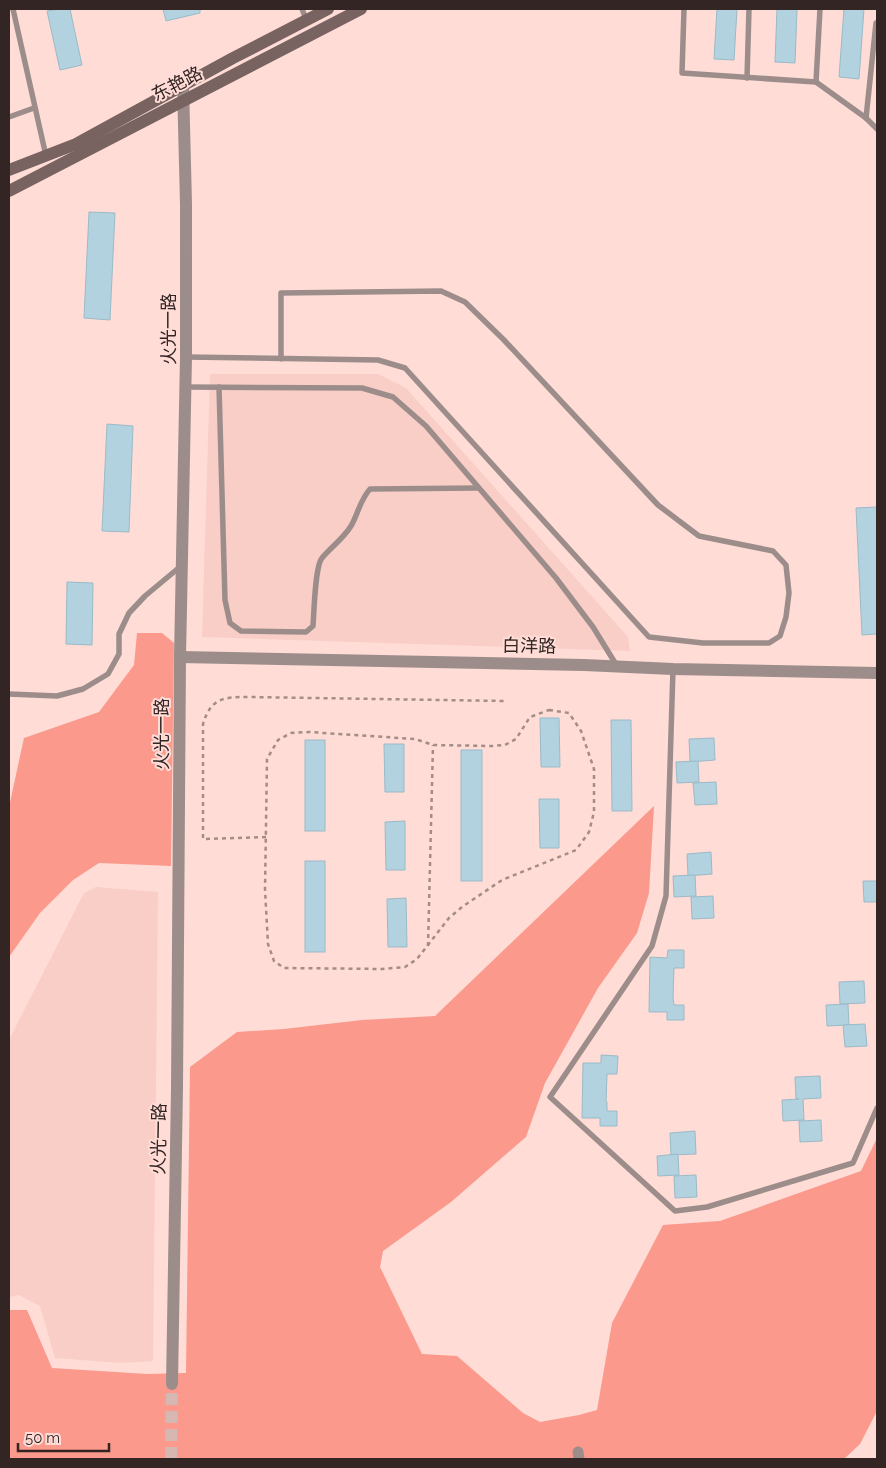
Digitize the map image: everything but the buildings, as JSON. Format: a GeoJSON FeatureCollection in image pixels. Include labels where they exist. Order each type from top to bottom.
{"type":"FeatureCollection","features":[{"type":"Feature","properties":{"kind":"main road","name":"东艳路"},"geometry":{"type":"LineString","coordinates":[[9,170],[76,144],[183,85],[304,14],[328,9]]}},
{"type":"Feature","properties":{"kind":"main road","name":"东艳路"},"geometry":{"type":"LineString","coordinates":[[9,191],[361,9]]}},
{"type":"Feature","properties":{"kind":"street","name":"火光一路"},"geometry":{"type":"LineString","coordinates":[[172,1384],[178,1089],[180,657],[186,387],[186,204],[183,85]]}},
{"type":"Feature","properties":{"kind":"street","name":"白洋路"},"geometry":{"type":"LineString","coordinates":[[180,657],[877,673]]}},
{"type":"Feature","properties":{"kind":"lane"},"geometry":{"type":"LineString","coordinates":[[13,9],[46,156]]}},
{"type":"Feature","properties":{"kind":"lane"},"geometry":{"type":"LineString","coordinates":[[684,9],[682,73],[816,82],[866,118],[877,129]]}},
{"type":"Feature","properties":{"kind":"lane"},"geometry":{"type":"LineString","coordinates":[[747,78],[749,9]]}},
{"type":"Feature","properties":{"kind":"lane"},"geometry":{"type":"LineString","coordinates":[[816,82],[820,9]]}},
{"type":"Feature","properties":{"kind":"lane"},"geometry":{"type":"LineString","coordinates":[[866,118],[876,23]]}},
{"type":"Feature","properties":{"kind":"lane"},"geometry":{"type":"LineString","coordinates":[[9,117],[34,108]]}},
{"type":"Feature","properties":{"kind":"lane"},"geometry":{"type":"LineString","coordinates":[[186,357],[281,359],[378,360],[405,368],[649,637],[703,643],[739,644],[770,642],[780,636],[786,617],[789,593],[786,565],[773,551],[699,536],[658,505],[504,340],[464,302],[441,291],[281,293],[281,359]]}},
{"type":"Feature","properties":{"kind":"lane"},"geometry":{"type":"LineString","coordinates":[[186,387],[362,388],[393,397],[426,426],[556,578],[593,628],[617,666]]}},
{"type":"Feature","properties":{"kind":"lane"},"geometry":{"type":"LineString","coordinates":[[219,387],[225,600],[230,623],[241,632],[306,632],[313,626],[314,599],[320,559],[335,546],[351,527],[364,495],[370,489],[478,488]]}},
{"type":"Feature","properties":{"kind":"lane"},"geometry":{"type":"LineString","coordinates":[[9,694],[56,696],[83,688],[108,674],[119,654],[119,634],[129,613],[145,596],[182,566]]}},
{"type":"Feature","properties":{"kind":"lane"},"geometry":{"type":"LineString","coordinates":[[672,669],[666,896],[652,946],[550,1097],[675,1211],[708,1207],[853,1163],[877,1108]]}},
{"type":"Feature","properties":{"kind":"path"},"geometry":{"type":"LineString","coordinates":[[266,837],[203,839],[203,724],[208,710],[220,700],[232,697],[248,697],[505,701]]}},
{"type":"Feature","properties":{"kind":"path"},"geometry":{"type":"LineString","coordinates":[[548,710],[569,713],[581,730],[594,769],[594,812],[589,832],[576,850],[502,880],[462,907],[449,918],[417,960],[405,967],[382,969],[284,968],[274,961],[268,944],[265,890],[266,837],[267,759],[278,740],[291,733],[309,732],[415,739],[433,745],[505,745],[516,739],[530,717],[548,710]]}},
{"type":"Feature","properties":{"kind":"path"},"geometry":{"type":"LineString","coordinates":[[428,946],[433,745]]}},
{"type":"Feature","properties":{"kind":"shaded area"},"geometry":{"type":"Polygon","coordinates":[[[210,374],[378,374],[406,388],[628,637],[630,651],[202,637],[210,374]]]}},
{"type":"Feature","properties":{"kind":"shaded area"},"geometry":{"type":"Polygon","coordinates":[[[137,633],[162,633],[174,643],[171,866],[99,863],[73,880],[40,913],[9,957],[9,807],[24,738],[99,712],[134,665],[137,633]]]}},
{"type":"Feature","properties":{"kind":"shaded area"},"geometry":{"type":"Polygon","coordinates":[[[654,806],[649,893],[637,933],[598,988],[545,1083],[526,1137],[451,1202],[383,1251],[380,1267],[422,1354],[457,1356],[523,1413],[540,1422],[579,1415],[597,1410],[612,1323],[663,1225],[720,1221],[861,1171],[877,1138],[877,1411],[860,1444],[844,1459],[9,1459],[9,1310],[27,1310],[52,1368],[147,1374],[186,1373],[190,1067],[237,1032],[284,1029],[362,1020],[435,1016],[654,806]]]}},
{"type":"Feature","properties":{"kind":"shaded area"},"geometry":{"type":"Polygon","coordinates":[[[96,887],[158,892],[153,1361],[121,1363],[55,1358],[40,1306],[19,1295],[9,1297],[9,1040],[84,893],[96,887]]]}},
{"type":"Feature","properties":{"kind":"tunnel"},"geometry":{"type":"LineString","coordinates":[[171,1459],[172,1384]]}}]}
